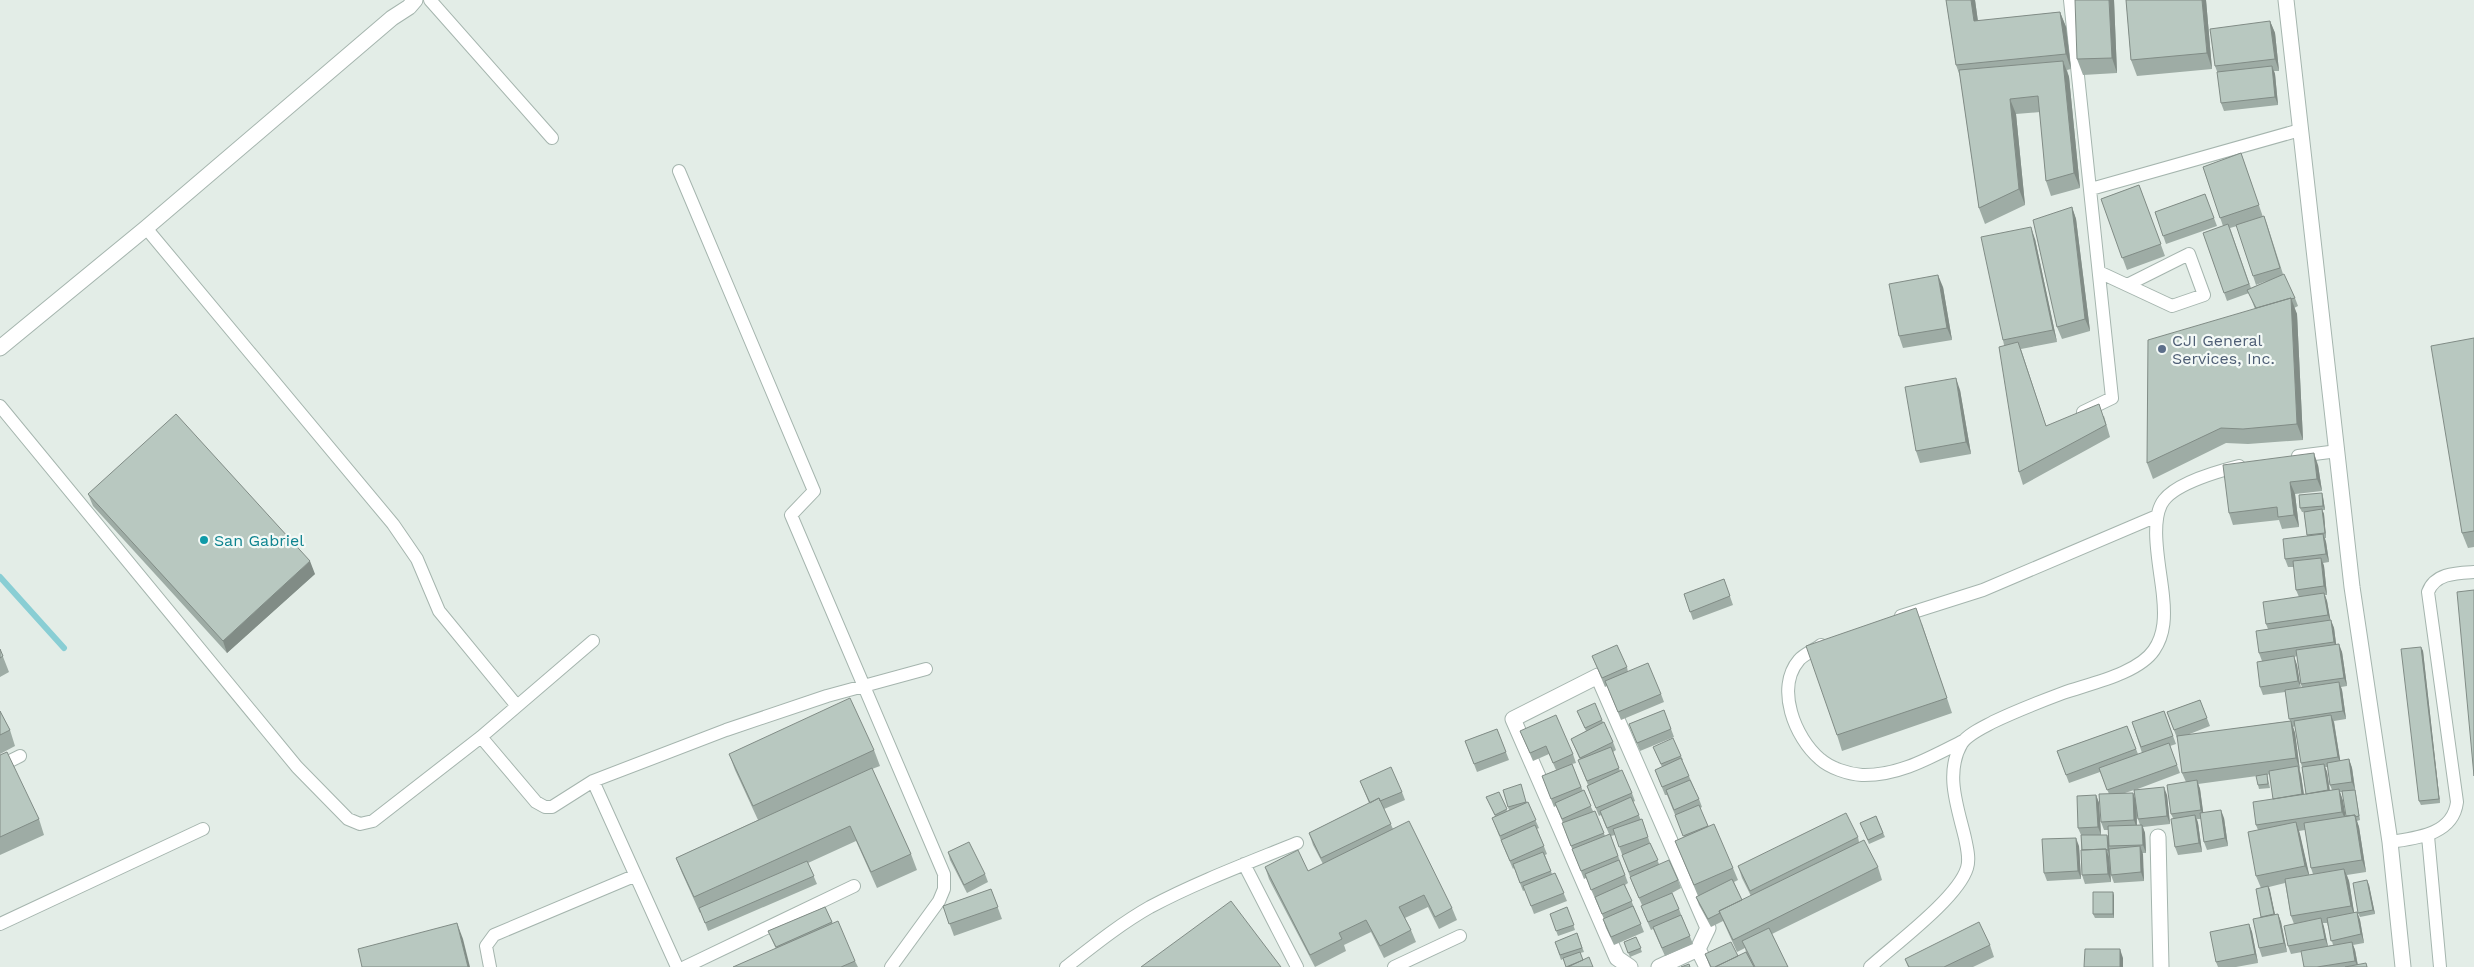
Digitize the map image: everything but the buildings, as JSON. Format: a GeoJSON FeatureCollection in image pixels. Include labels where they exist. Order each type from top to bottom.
{"type":"FeatureCollection","features":[{"type":"Feature","properties":{"kind":"street"},"geometry":{"type":"LineString","coordinates":[[0,348],[146,228],[415,0]]}},
{"type":"Feature","properties":{"kind":"street"},"geometry":{"type":"LineString","coordinates":[[2286,0],[2352,587],[2390,842],[2403,967]]}},
{"type":"Feature","properties":{"kind":"street"},"geometry":{"type":"LineString","coordinates":[[1630,967],[1617,958],[1513,718],[1597,676],[1599,676],[1707,923],[1708,930],[1698,949],[1659,967]]}},
{"type":"Feature","properties":{"kind":"street"},"geometry":{"type":"LineString","coordinates":[[2158,837],[2161,967]]}},
{"type":"Feature","properties":{"kind":"street"},"geometry":{"type":"LineString","coordinates":[[1698,949],[1707,967]]}},
{"type":"Feature","properties":{"kind":"lane"},"geometry":{"type":"LineString","coordinates":[[430,0],[552,138]]}},
{"type":"Feature","properties":{"kind":"lane"},"geometry":{"type":"LineString","coordinates":[[2070,0],[2112,398],[2074,416]]}},
{"type":"Feature","properties":{"kind":"lane"},"geometry":{"type":"LineString","coordinates":[[2091,189],[2300,130]]}},
{"type":"Feature","properties":{"kind":"lane"},"geometry":{"type":"LineString","coordinates":[[679,171],[814,491],[791,515],[944,874],[944,889],[938,901],[891,967]]}},
{"type":"Feature","properties":{"kind":"lane"},"geometry":{"type":"LineString","coordinates":[[146,228],[393,524],[416,559],[439,611],[517,706]]}},
{"type":"Feature","properties":{"kind":"lane"},"geometry":{"type":"LineString","coordinates":[[2099,272],[2126,285],[2172,306],[2204,295],[2189,254],[2126,285]]}},
{"type":"Feature","properties":{"kind":"lane"},"geometry":{"type":"LineString","coordinates":[[0,406],[297,767],[348,819],[360,824],[372,821],[481,737],[593,641]]}},
{"type":"Feature","properties":{"kind":"lane"},"geometry":{"type":"LineString","coordinates":[[2282,458],[2338,451]]}},
{"type":"Feature","properties":{"kind":"lane"},"geometry":{"type":"LineString","coordinates":[[1831,641],[1800,659],[1792,672],[1788,700],[1794,721],[1807,746],[1821,761],[1838,769],[1861,775],[1886,774],[1910,767],[1963,742],[1983,727],[2017,711],[2132,669],[2153,652],[2163,632],[2164,607],[2156,532],[2157,516],[2164,499],[2180,487],[2220,471],[2255,463]]}},
{"type":"Feature","properties":{"kind":"lane"},"geometry":{"type":"LineString","coordinates":[[1892,619],[1983,590],[2157,516]]}},
{"type":"Feature","properties":{"kind":"lane"},"geometry":{"type":"LineString","coordinates":[[2390,842],[2428,836],[2448,823],[2456,813],[2457,802],[2428,592],[2431,584],[2440,577],[2474,572]]}},
{"type":"Feature","properties":{"kind":"lane"},"geometry":{"type":"LineString","coordinates":[[481,737],[536,802],[545,807],[552,807],[593,782],[726,730],[864,685],[926,669]]}},
{"type":"Feature","properties":{"kind":"lane"},"geometry":{"type":"LineString","coordinates":[[1870,967],[1934,911],[1954,889],[1967,868],[1968,853],[1953,788],[1954,762],[1963,742]]}},
{"type":"Feature","properties":{"kind":"lane"},"geometry":{"type":"LineString","coordinates":[[0,766],[20,756]]}},
{"type":"Feature","properties":{"kind":"lane"},"geometry":{"type":"LineString","coordinates":[[593,782],[676,967]]}},
{"type":"Feature","properties":{"kind":"lane"},"geometry":{"type":"LineString","coordinates":[[0,924],[203,829]]}},
{"type":"Feature","properties":{"kind":"lane"},"geometry":{"type":"LineString","coordinates":[[2428,836],[2440,967]]}},
{"type":"Feature","properties":{"kind":"lane"},"geometry":{"type":"LineString","coordinates":[[1066,967],[1114,931],[1150,908],[1244,864],[1297,843]]}},
{"type":"Feature","properties":{"kind":"lane"},"geometry":{"type":"LineString","coordinates":[[1244,864],[1297,967]]}},
{"type":"Feature","properties":{"kind":"lane"},"geometry":{"type":"LineString","coordinates":[[490,967],[486,946],[494,936],[634,876]]}},
{"type":"Feature","properties":{"kind":"lane"},"geometry":{"type":"LineString","coordinates":[[685,967],[854,886]]}},
{"type":"Feature","properties":{"kind":"lane"},"geometry":{"type":"LineString","coordinates":[[1394,967],[1460,936]]}},
{"type":"Feature","properties":{"kind":"waterway"},"geometry":{"type":"LineString","coordinates":[[0,577],[64,648]]}},
{"type":"Feature","properties":{"kind":"place","name":"CJI General Services, Inc."},"geometry":{"type":"Point","coordinates":[2162,349]}},
{"type":"Feature","properties":{"kind":"place","name":"San Gabriel"},"geometry":{"type":"Point","coordinates":[204,540]}}]}
